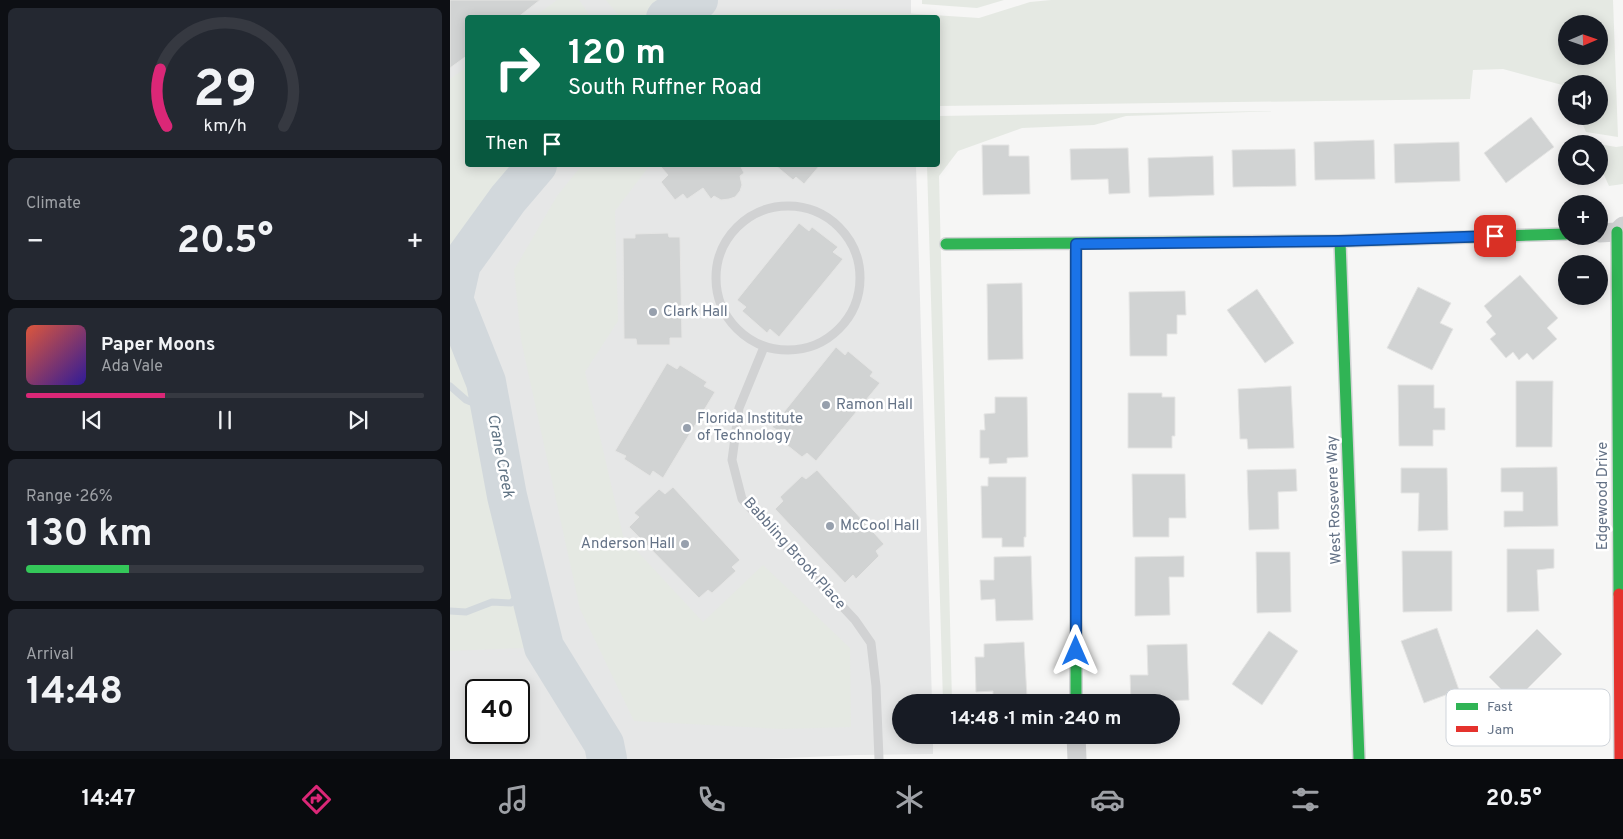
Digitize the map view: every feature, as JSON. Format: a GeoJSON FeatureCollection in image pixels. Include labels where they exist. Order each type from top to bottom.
{"type":"FeatureCollection","features":[{"type":"Feature","properties":{"kind":"street","name":"Edgewood Drive"},"geometry":{"type":"LineString","coordinates":[[1613,230],[1620,759]]}},
{"type":"Feature","properties":{"kind":"street"},"geometry":{"type":"LineString","coordinates":[[946,244],[1340,241],[1558,234]]}},
{"type":"Feature","properties":{"kind":"street","name":"West Rosevere Way"},"geometry":{"type":"LineString","coordinates":[[1340,241],[1359,759]]}},
{"type":"Feature","properties":{"kind":"street"},"geometry":{"type":"LineString","coordinates":[[1076,244],[1076,694]]}},
{"type":"Feature","properties":{"kind":"street"},"geometry":{"type":"LineString","coordinates":[[1076,744],[1077,759]]}},
{"type":"Feature","properties":{"kind":"lane"},"geometry":{"type":"LineString","coordinates":[[786,205],[812,209],[832,219],[847,236],[858,256],[861,279],[857,302],[846,322],[830,338],[809,348],[787,351],[764,347],[742,334],[726,315],[717,292],[716,266],[724,242],[741,223],[762,210],[786,205]]}},
{"type":"Feature","properties":{"kind":"lane","name":"Babbling Brook Place"},"geometry":{"type":"LineString","coordinates":[[764,347],[739,408],[732,460],[742,499],[855,620],[871,643],[876,686],[879,759]]}},
{"type":"Feature","properties":{"kind":"shaded area","name":"Florida Institute of Technology"},"geometry":{"type":"Polygon","coordinates":[[[450,0],[911,0],[911,15],[465,15],[465,167],[916,167],[932,694],[892,694],[892,744],[933,744],[933,754],[762,759],[450,759],[450,0]]]}},
{"type":"Feature","properties":{"kind":"shaded area"},"geometry":{"type":"Polygon","coordinates":[[[557,0],[579,0],[590,15],[537,15],[557,0]]]}},
{"type":"Feature","properties":{"kind":"shaded area"},"geometry":{"type":"Polygon","coordinates":[[[606,0],[681,0],[656,15],[618,15],[606,0]]]}},
{"type":"Feature","properties":{"kind":"shaded area"},"geometry":{"type":"Polygon","coordinates":[[[922,0],[1004,0],[977,8],[922,4],[922,0]]]}},
{"type":"Feature","properties":{"kind":"shaded area"},"geometry":{"type":"Polygon","coordinates":[[[1051,0],[1613,0],[1618,137],[1586,132],[1583,125],[1608,125],[1608,75],[1558,75],[1558,84],[1503,69],[1473,70],[1470,99],[940,106],[940,15],[979,18],[1030,2],[1051,0]]]}},
{"type":"Feature","properties":{"kind":"shaded area"},"geometry":{"type":"Polygon","coordinates":[[[842,9],[933,15],[724,15],[728,13],[842,9]]]}},
{"type":"Feature","properties":{"kind":"shaded area"},"geometry":{"type":"Polygon","coordinates":[[[465,68],[465,167],[517,167],[451,249],[450,253],[450,79],[465,68]]]}},
{"type":"Feature","properties":{"kind":"shaded area"},"geometry":{"type":"Polygon","coordinates":[[[1280,111],[1126,116],[1094,125],[1022,128],[958,151],[939,176],[952,694],[943,694],[927,167],[940,167],[940,116],[1280,111]]]}},
{"type":"Feature","properties":{"kind":"shaded area"},"geometry":{"type":"Polygon","coordinates":[[[1608,146],[1623,146],[1623,184],[1609,186],[1608,146]]]}},
{"type":"Feature","properties":{"kind":"shaded area"},"geometry":{"type":"Polygon","coordinates":[[[580,167],[648,167],[615,211],[618,321],[585,372],[623,536],[703,622],[763,565],[850,648],[851,727],[781,729],[634,721],[580,609],[521,340],[514,270],[557,196],[580,167]]]}},
{"type":"Feature","properties":{"kind":"shaded area"},"geometry":{"type":"Polygon","coordinates":[[[450,298],[453,299],[486,382],[507,496],[544,647],[450,651],[450,298]]]}},
{"type":"Feature","properties":{"kind":"building"},"geometry":{"type":"Polygon","coordinates":[[[450,0],[540,0],[521,15],[465,15],[465,57],[450,68],[450,0]]]}},
{"type":"Feature","properties":{"kind":"building"},"geometry":{"type":"Polygon","coordinates":[[[1531,117],[1554,147],[1506,183],[1484,153],[1531,117]]]}},
{"type":"Feature","properties":{"kind":"building"},"geometry":{"type":"Polygon","coordinates":[[[1374,140],[1375,179],[1315,180],[1314,142],[1374,140]]]}},
{"type":"Feature","properties":{"kind":"building"},"geometry":{"type":"Polygon","coordinates":[[[1459,142],[1460,181],[1395,183],[1394,144],[1459,142]]]}},
{"type":"Feature","properties":{"kind":"building"},"geometry":{"type":"Polygon","coordinates":[[[982,145],[1009,145],[1009,156],[1029,156],[1030,194],[983,195],[982,145]]]}},
{"type":"Feature","properties":{"kind":"building"},"geometry":{"type":"Polygon","coordinates":[[[1128,148],[1130,193],[1109,194],[1108,179],[1071,180],[1070,149],[1128,148]]]}},
{"type":"Feature","properties":{"kind":"building"},"geometry":{"type":"Polygon","coordinates":[[[1295,149],[1296,186],[1233,187],[1232,150],[1295,149]]]}},
{"type":"Feature","properties":{"kind":"building"},"geometry":{"type":"Polygon","coordinates":[[[1213,156],[1214,195],[1149,197],[1148,158],[1213,156]]]}},
{"type":"Feature","properties":{"kind":"building"},"geometry":{"type":"Polygon","coordinates":[[[661,167],[741,167],[744,173],[740,176],[742,185],[735,197],[721,200],[714,196],[711,199],[703,188],[687,199],[683,194],[675,200],[661,182],[668,175],[661,167]]]}},
{"type":"Feature","properties":{"kind":"building"},"geometry":{"type":"Polygon","coordinates":[[[777,167],[818,167],[804,184],[796,177],[793,180],[777,167]]]}},
{"type":"Feature","properties":{"kind":"building"},"geometry":{"type":"Polygon","coordinates":[[[799,223],[809,231],[812,227],[838,247],[833,252],[843,259],[779,337],[770,329],[767,333],[742,311],[746,307],[737,300],[799,223]]]}},
{"type":"Feature","properties":{"kind":"building","name":"Clark Hall"},"geometry":{"type":"Polygon","coordinates":[[[668,233],[669,237],[680,237],[682,338],[670,338],[670,345],[637,345],[636,339],[624,339],[623,238],[635,238],[635,234],[668,233]]]}},
{"type":"Feature","properties":{"kind":"building"},"geometry":{"type":"Polygon","coordinates":[[[1520,275],[1558,318],[1547,328],[1557,339],[1533,360],[1527,353],[1519,360],[1513,352],[1506,358],[1490,339],[1496,334],[1486,322],[1492,316],[1484,306],[1520,275]]]}},
{"type":"Feature","properties":{"kind":"building"},"geometry":{"type":"Polygon","coordinates":[[[1022,283],[1023,359],[988,360],[987,284],[1022,283]]]}},
{"type":"Feature","properties":{"kind":"building"},"geometry":{"type":"Polygon","coordinates":[[[1418,287],[1451,303],[1440,323],[1453,329],[1432,370],[1387,348],[1418,287]]]}},
{"type":"Feature","properties":{"kind":"building"},"geometry":{"type":"Polygon","coordinates":[[[1257,289],[1294,343],[1265,363],[1227,310],[1257,289]]]}},
{"type":"Feature","properties":{"kind":"building"},"geometry":{"type":"Polygon","coordinates":[[[1185,291],[1186,315],[1177,315],[1177,334],[1167,334],[1167,356],[1130,356],[1129,292],[1185,291]]]}},
{"type":"Feature","properties":{"kind":"building","name":"Ramon Hall"},"geometry":{"type":"Polygon","coordinates":[[[836,347],[845,355],[848,351],[873,372],[870,376],[880,383],[816,461],[807,453],[802,457],[778,438],[782,433],[772,427],[836,347]]]}},
{"type":"Feature","properties":{"kind":"building"},"geometry":{"type":"Polygon","coordinates":[[[667,363],[677,369],[680,365],[707,382],[704,386],[715,392],[663,478],[653,471],[650,476],[624,459],[626,456],[615,451],[667,363]]]}},
{"type":"Feature","properties":{"kind":"building"},"geometry":{"type":"Polygon","coordinates":[[[1516,381],[1553,381],[1552,447],[1516,447],[1516,381]]]}},
{"type":"Feature","properties":{"kind":"building"},"geometry":{"type":"Polygon","coordinates":[[[1398,385],[1434,385],[1434,408],[1445,408],[1445,430],[1433,430],[1433,446],[1399,446],[1398,385]]]}},
{"type":"Feature","properties":{"kind":"building"},"geometry":{"type":"Polygon","coordinates":[[[1291,386],[1294,448],[1248,449],[1247,439],[1240,439],[1238,389],[1291,386]]]}},
{"type":"Feature","properties":{"kind":"building"},"geometry":{"type":"Polygon","coordinates":[[[1128,393],[1162,393],[1162,397],[1175,397],[1175,436],[1172,436],[1172,448],[1128,448],[1128,393]]]}},
{"type":"Feature","properties":{"kind":"building"},"geometry":{"type":"Polygon","coordinates":[[[995,397],[1027,397],[1028,457],[1007,458],[1007,463],[989,464],[989,458],[980,458],[980,430],[985,430],[984,414],[995,413],[995,397]]]}},
{"type":"Feature","properties":{"kind":"building"},"geometry":{"type":"Polygon","coordinates":[[[1557,467],[1558,526],[1504,527],[1504,511],[1523,511],[1523,492],[1501,492],[1501,468],[1557,467]]]}},
{"type":"Feature","properties":{"kind":"building"},"geometry":{"type":"Polygon","coordinates":[[[1401,468],[1447,468],[1448,530],[1418,531],[1419,493],[1401,493],[1401,468]]]}},
{"type":"Feature","properties":{"kind":"building"},"geometry":{"type":"Polygon","coordinates":[[[1296,469],[1297,491],[1278,492],[1279,529],[1249,530],[1247,470],[1296,469]]]}},
{"type":"Feature","properties":{"kind":"building","name":"McCool Hall"},"geometry":{"type":"Polygon","coordinates":[[[817,470],[884,544],[876,551],[879,556],[856,579],[853,575],[845,583],[775,509],[783,501],[780,497],[802,476],[806,479],[817,470]]]}},
{"type":"Feature","properties":{"kind":"building"},"geometry":{"type":"Polygon","coordinates":[[[1132,474],[1185,474],[1186,518],[1169,518],[1169,537],[1133,537],[1132,474]]]}},
{"type":"Feature","properties":{"kind":"building"},"geometry":{"type":"Polygon","coordinates":[[[988,477],[1026,477],[1026,537],[1024,537],[1024,547],[1002,547],[1002,538],[982,538],[981,486],[988,486],[988,477]]]}},
{"type":"Feature","properties":{"kind":"building","name":"Anderson Hall"},"geometry":{"type":"Polygon","coordinates":[[[673,487],[740,560],[732,567],[736,571],[712,593],[708,590],[699,598],[629,527],[639,517],[634,513],[659,489],[665,494],[673,487]]]}},
{"type":"Feature","properties":{"kind":"building"},"geometry":{"type":"Polygon","coordinates":[[[1507,549],[1554,549],[1554,568],[1537,570],[1539,611],[1507,612],[1507,549]]]}},
{"type":"Feature","properties":{"kind":"building"},"geometry":{"type":"Polygon","coordinates":[[[1402,551],[1452,551],[1452,611],[1403,612],[1402,551]]]}},
{"type":"Feature","properties":{"kind":"building"},"geometry":{"type":"Polygon","coordinates":[[[1256,552],[1290,552],[1291,612],[1257,613],[1256,552]]]}},
{"type":"Feature","properties":{"kind":"building"},"geometry":{"type":"Polygon","coordinates":[[[1031,556],[1033,620],[996,621],[995,599],[981,600],[980,580],[994,580],[994,557],[1031,556]]]}},
{"type":"Feature","properties":{"kind":"building"},"geometry":{"type":"Polygon","coordinates":[[[1184,556],[1184,577],[1169,577],[1170,615],[1135,616],[1135,557],[1184,556]]]}},
{"type":"Feature","properties":{"kind":"building"},"geometry":{"type":"Polygon","coordinates":[[[1437,628],[1459,689],[1446,689],[1446,695],[1424,703],[1401,641],[1437,628]]]}},
{"type":"Feature","properties":{"kind":"building"},"geometry":{"type":"Polygon","coordinates":[[[1537,629],[1562,654],[1527,689],[1501,689],[1489,677],[1537,629]]]}},
{"type":"Feature","properties":{"kind":"building"},"geometry":{"type":"Polygon","coordinates":[[[1269,631],[1298,651],[1262,705],[1232,684],[1269,631]]]}},
{"type":"Feature","properties":{"kind":"building"},"geometry":{"type":"Polygon","coordinates":[[[1024,642],[1027,694],[993,694],[993,691],[976,692],[975,657],[984,657],[984,644],[1024,642]]]}},
{"type":"Feature","properties":{"kind":"building"},"geometry":{"type":"Polygon","coordinates":[[[1187,644],[1189,700],[1180,700],[1180,694],[1131,694],[1130,675],[1148,675],[1147,645],[1187,644]]]}},
{"type":"Feature","properties":{"kind":"waterway","name":"Crane Creek"},"geometry":{"type":"LineString","coordinates":[[671,15],[698,0]]}},
{"type":"Feature","properties":{"kind":"waterway","name":"Crane Creek"},"geometry":{"type":"LineString","coordinates":[[535,167],[508,199],[461,264],[453,299],[486,382],[507,496],[544,647],[604,744],[607,759]]}},
{"type":"Feature","properties":{"kind":"waterway"},"geometry":{"type":"LineString","coordinates":[[450,386],[466,400],[490,410]]}},
{"type":"Feature","properties":{"kind":"waterway"},"geometry":{"type":"LineString","coordinates":[[450,611],[466,612],[492,602],[511,603],[529,586]]}},
{"type":"Feature","properties":{"kind":"traffic: fast"},"geometry":{"type":"LineString","coordinates":[[1617,232],[1619,594]]}},
{"type":"Feature","properties":{"kind":"traffic: fast"},"geometry":{"type":"LineString","coordinates":[[946,244],[1340,241],[1558,234]]}},
{"type":"Feature","properties":{"kind":"traffic: fast"},"geometry":{"type":"LineString","coordinates":[[1340,241],[1359,759]]}},
{"type":"Feature","properties":{"kind":"traffic: fast"},"geometry":{"type":"LineString","coordinates":[[1076,244],[1076,694]]}},
{"type":"Feature","properties":{"kind":"traffic: jam"},"geometry":{"type":"LineString","coordinates":[[1619,594],[1620,759]]}},
{"type":"Feature","properties":{"kind":"place","name":"Clark Hall"},"geometry":{"type":"Point","coordinates":[653,312]}},
{"type":"Feature","properties":{"kind":"place","name":"Ramon Hall"},"geometry":{"type":"Point","coordinates":[826,405]}},
{"type":"Feature","properties":{"kind":"place","name":"Florida Institute of Technology"},"geometry":{"type":"Point","coordinates":[687,428]}},
{"type":"Feature","properties":{"kind":"place","name":"McCool Hall"},"geometry":{"type":"Point","coordinates":[830,526]}},
{"type":"Feature","properties":{"kind":"place","name":"Anderson Hall"},"geometry":{"type":"Point","coordinates":[685,544]}},
{"type":"Feature","properties":{"kind":"route"},"geometry":{"type":"LineString","coordinates":[[1076,651],[1076,244],[1340,241],[1495,236]]}}]}
